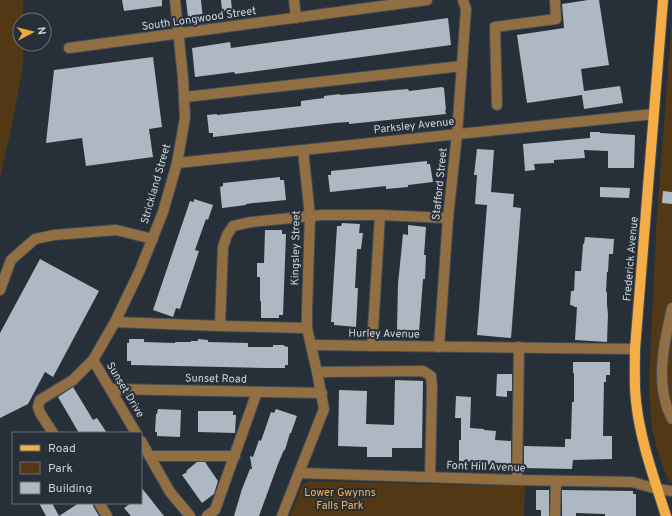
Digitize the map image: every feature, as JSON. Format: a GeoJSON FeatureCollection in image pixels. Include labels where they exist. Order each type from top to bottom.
{"type":"FeatureCollection","features":[{"type":"Feature","properties":{"kind":"main road","name":"Frederick Avenue"},"geometry":{"type":"LineString","coordinates":[[663,0],[635,376],[639,421],[647,454],[666,516]]}},
{"type":"Feature","properties":{"kind":"street","name":"Strickland Street"},"geometry":{"type":"LineString","coordinates":[[52,432],[40,413],[38,407],[40,400],[73,380],[93,360],[115,322],[153,239],[163,212],[177,163],[185,118],[185,96],[179,33],[174,0]]}},
{"type":"Feature","properties":{"kind":"street"},"geometry":{"type":"LineString","coordinates":[[294,0],[296,18]]}},
{"type":"Feature","properties":{"kind":"street","name":"South Longwood Street"},"geometry":{"type":"LineString","coordinates":[[69,48],[427,0]]}},
{"type":"Feature","properties":{"kind":"street","name":"Stafford Street"},"geometry":{"type":"LineString","coordinates":[[439,347],[448,218],[457,134],[466,9],[463,0]]}},
{"type":"Feature","properties":{"kind":"street"},"geometry":{"type":"LineString","coordinates":[[498,105],[495,27],[556,20],[555,0]]}},
{"type":"Feature","properties":{"kind":"street"},"geometry":{"type":"LineString","coordinates":[[185,96],[462,66]]}},
{"type":"Feature","properties":{"kind":"street","name":"Parksley Avenue"},"geometry":{"type":"LineString","coordinates":[[177,163],[654,114]]}},
{"type":"Feature","properties":{"kind":"street","name":"Kingsley Street"},"geometry":{"type":"LineString","coordinates":[[303,150],[310,216],[307,328],[312,345]]}},
{"type":"Feature","properties":{"kind":"street"},"geometry":{"type":"LineString","coordinates":[[220,326],[223,247],[227,235],[233,226],[251,222],[322,215],[380,215],[448,218]]}},
{"type":"Feature","properties":{"kind":"street"},"geometry":{"type":"LineString","coordinates":[[372,346],[380,215]]}},
{"type":"Feature","properties":{"kind":"street"},"geometry":{"type":"LineString","coordinates":[[0,290],[11,260],[35,239],[54,235],[116,230],[153,239]]}},
{"type":"Feature","properties":{"kind":"street"},"geometry":{"type":"LineString","coordinates":[[672,308],[664,343],[662,365],[666,404],[672,419]]}},
{"type":"Feature","properties":{"kind":"street"},"geometry":{"type":"LineString","coordinates":[[115,322],[307,328]]}},
{"type":"Feature","properties":{"kind":"street"},"geometry":{"type":"LineString","coordinates":[[282,516],[324,408],[312,345]]}},
{"type":"Feature","properties":{"kind":"street","name":"Hurley Avenue"},"geometry":{"type":"LineString","coordinates":[[312,345],[636,349]]}},
{"type":"Feature","properties":{"kind":"street"},"geometry":{"type":"LineString","coordinates":[[517,480],[519,347]]}},
{"type":"Feature","properties":{"kind":"street","name":"Sunset Drive"},"geometry":{"type":"LineString","coordinates":[[93,360],[135,432]]}},
{"type":"Feature","properties":{"kind":"street"},"geometry":{"type":"LineString","coordinates":[[317,372],[423,371],[431,376],[430,478]]}},
{"type":"Feature","properties":{"kind":"street","name":"Sunset Road"},"geometry":{"type":"LineString","coordinates":[[111,389],[322,393]]}},
{"type":"Feature","properties":{"kind":"street"},"geometry":{"type":"LineString","coordinates":[[207,516],[215,510],[257,392]]}},
{"type":"Feature","properties":{"kind":"street"},"geometry":{"type":"LineString","coordinates":[[142,443],[170,492],[190,516]]}},
{"type":"Feature","properties":{"kind":"street"},"geometry":{"type":"LineString","coordinates":[[150,456],[234,456]]}},
{"type":"Feature","properties":{"kind":"street","name":"Font Hill Avenue"},"geometry":{"type":"LineString","coordinates":[[299,473],[430,478],[632,482],[657,489],[672,491]]}},
{"type":"Feature","properties":{"kind":"street"},"geometry":{"type":"LineString","coordinates":[[555,516],[556,481]]}},
{"type":"Feature","properties":{"kind":"street"},"geometry":{"type":"LineString","coordinates":[[100,504],[107,516]]}},
{"type":"Feature","properties":{"kind":"green space"},"geometry":{"type":"Polygon","coordinates":[[[0,0],[23,0],[23,12],[12,12],[12,52],[23,52],[23,64],[12,126],[0,178],[0,0]]]}},
{"type":"Feature","properties":{"kind":"green space"},"geometry":{"type":"Polygon","coordinates":[[[672,19],[672,483],[669,481],[661,462],[652,429],[649,388],[656,228],[672,19]]]}},
{"type":"Feature","properties":{"kind":"green space","name":"Lower Gwynns Falls Park"},"geometry":{"type":"Polygon","coordinates":[[[309,481],[525,486],[524,516],[290,516],[302,485],[309,481]]]}},
{"type":"Feature","properties":{"kind":"building"},"geometry":{"type":"Polygon","coordinates":[[[122,0],[162,0],[162,6],[124,11],[122,0]]]}},
{"type":"Feature","properties":{"kind":"building"},"geometry":{"type":"Polygon","coordinates":[[[186,0],[201,0],[203,19],[192,20],[188,17],[186,0]]]}},
{"type":"Feature","properties":{"kind":"building"},"geometry":{"type":"Polygon","coordinates":[[[221,0],[231,0],[232,10],[222,11],[221,0]]]}},
{"type":"Feature","properties":{"kind":"building"},"geometry":{"type":"Polygon","coordinates":[[[599,0],[609,65],[581,69],[584,91],[620,86],[623,103],[584,109],[582,95],[527,103],[517,35],[564,28],[562,4],[599,0]]]}},
{"type":"Feature","properties":{"kind":"building"},"geometry":{"type":"Polygon","coordinates":[[[448,18],[451,45],[235,74],[234,72],[195,77],[192,48],[230,42],[231,48],[448,18]]]}},
{"type":"Feature","properties":{"kind":"building"},"geometry":{"type":"Polygon","coordinates":[[[153,57],[162,127],[149,129],[153,157],[86,166],[82,138],[46,143],[54,70],[153,57]]]}},
{"type":"Feature","properties":{"kind":"building"},"geometry":{"type":"Polygon","coordinates":[[[444,88],[446,114],[349,124],[349,122],[334,123],[213,137],[213,133],[209,133],[207,115],[301,106],[301,101],[340,94],[408,89],[409,91],[444,88]]]}},
{"type":"Feature","properties":{"kind":"building"},"geometry":{"type":"Polygon","coordinates":[[[590,132],[635,135],[634,168],[608,168],[608,151],[584,150],[585,158],[554,160],[554,163],[534,164],[535,170],[525,171],[523,144],[590,138],[590,132]]]}},
{"type":"Feature","properties":{"kind":"building"},"geometry":{"type":"Polygon","coordinates":[[[477,149],[494,150],[491,192],[514,194],[513,207],[521,208],[511,338],[477,335],[487,205],[475,204],[477,175],[474,175],[477,149]]]}},
{"type":"Feature","properties":{"kind":"building"},"geometry":{"type":"Polygon","coordinates":[[[427,161],[427,164],[430,164],[433,182],[408,185],[408,187],[386,189],[386,186],[330,192],[328,175],[331,175],[331,171],[427,161]]]}},
{"type":"Feature","properties":{"kind":"building"},"geometry":{"type":"Polygon","coordinates":[[[280,177],[280,180],[284,180],[286,200],[222,208],[220,187],[223,186],[223,183],[280,177]]]}},
{"type":"Feature","properties":{"kind":"building"},"geometry":{"type":"Polygon","coordinates":[[[600,187],[630,188],[629,198],[600,197],[600,187]]]}},
{"type":"Feature","properties":{"kind":"building"},"geometry":{"type":"Polygon","coordinates":[[[663,191],[672,192],[672,204],[662,203],[663,191]]]}},
{"type":"Feature","properties":{"kind":"building"},"geometry":{"type":"Polygon","coordinates":[[[194,199],[213,205],[208,220],[206,219],[195,250],[199,251],[180,309],[176,308],[173,317],[153,310],[190,201],[194,202],[194,199]]]}},
{"type":"Feature","properties":{"kind":"building"},"geometry":{"type":"Polygon","coordinates":[[[342,223],[360,224],[359,233],[363,233],[361,249],[357,249],[355,288],[358,288],[356,327],[334,325],[334,322],[331,322],[337,226],[341,226],[342,223]]]}},
{"type":"Feature","properties":{"kind":"building"},"geometry":{"type":"Polygon","coordinates":[[[408,225],[426,227],[424,255],[426,255],[425,279],[423,279],[419,333],[397,330],[398,284],[403,234],[408,235],[408,225]]]}},
{"type":"Feature","properties":{"kind":"building"},"geometry":{"type":"Polygon","coordinates":[[[265,230],[282,230],[282,234],[286,234],[283,315],[279,315],[279,318],[261,318],[260,277],[257,277],[257,263],[264,263],[265,230]]]}},
{"type":"Feature","properties":{"kind":"building"},"geometry":{"type":"Polygon","coordinates":[[[585,237],[614,239],[613,254],[609,254],[607,272],[607,342],[575,340],[577,307],[570,305],[571,291],[574,291],[575,271],[581,271],[585,237]]]}},
{"type":"Feature","properties":{"kind":"building"},"geometry":{"type":"Polygon","coordinates":[[[40,259],[99,291],[53,377],[45,372],[28,404],[0,418],[0,333],[40,259]]]}},
{"type":"Feature","properties":{"kind":"building"},"geometry":{"type":"Polygon","coordinates":[[[129,339],[144,339],[144,342],[175,343],[198,341],[198,339],[208,340],[208,342],[248,343],[248,347],[273,347],[273,345],[284,345],[288,347],[288,365],[285,365],[285,368],[267,368],[131,365],[131,361],[127,361],[127,343],[129,343],[129,339]]]}},
{"type":"Feature","properties":{"kind":"building"},"geometry":{"type":"Polygon","coordinates":[[[573,362],[610,362],[610,375],[606,375],[606,382],[604,382],[603,436],[612,436],[612,459],[573,460],[572,469],[524,468],[524,446],[565,447],[565,439],[571,439],[572,402],[574,402],[573,362]]]}},
{"type":"Feature","properties":{"kind":"building"},"geometry":{"type":"Polygon","coordinates":[[[497,374],[512,374],[512,391],[507,391],[507,397],[496,396],[497,374]]]}},
{"type":"Feature","properties":{"kind":"building"},"geometry":{"type":"Polygon","coordinates":[[[395,380],[423,381],[422,448],[392,448],[392,457],[367,457],[367,447],[338,446],[339,390],[367,391],[366,424],[394,425],[395,380]]]}},
{"type":"Feature","properties":{"kind":"building"},"geometry":{"type":"Polygon","coordinates":[[[73,387],[93,420],[97,418],[106,432],[78,432],[58,397],[73,387]]]}},
{"type":"Feature","properties":{"kind":"building"},"geometry":{"type":"Polygon","coordinates":[[[456,396],[471,397],[470,428],[496,431],[495,440],[511,441],[511,465],[476,464],[476,462],[459,461],[461,418],[455,418],[456,396]]]}},
{"type":"Feature","properties":{"kind":"building"},"geometry":{"type":"Polygon","coordinates":[[[158,409],[181,410],[180,437],[157,436],[157,432],[155,432],[156,414],[158,409]]]}},
{"type":"Feature","properties":{"kind":"building"},"geometry":{"type":"Polygon","coordinates":[[[276,409],[297,416],[285,450],[278,464],[259,516],[234,516],[242,489],[250,469],[252,469],[250,456],[253,457],[259,440],[261,441],[271,412],[274,413],[276,409]]]}},
{"type":"Feature","properties":{"kind":"building"},"geometry":{"type":"Polygon","coordinates":[[[198,411],[233,411],[233,415],[236,415],[235,433],[198,432],[198,411]]]}},
{"type":"Feature","properties":{"kind":"building"},"geometry":{"type":"Polygon","coordinates":[[[197,462],[205,462],[218,481],[214,494],[202,503],[182,475],[197,462]]]}},
{"type":"Feature","properties":{"kind":"building"},"geometry":{"type":"Polygon","coordinates":[[[142,488],[164,516],[131,516],[124,508],[130,504],[142,504],[142,488]]]}},
{"type":"Feature","properties":{"kind":"building"},"geometry":{"type":"Polygon","coordinates":[[[536,490],[549,490],[549,516],[541,516],[541,510],[536,510],[536,490]]]}},
{"type":"Feature","properties":{"kind":"building"},"geometry":{"type":"Polygon","coordinates":[[[562,490],[633,491],[633,494],[636,494],[636,516],[605,516],[605,514],[576,513],[576,516],[562,516],[562,490]]]}},
{"type":"Feature","properties":{"kind":"building"},"geometry":{"type":"Polygon","coordinates":[[[40,504],[53,504],[59,516],[46,516],[40,504]]]}},
{"type":"Feature","properties":{"kind":"building"},"geometry":{"type":"Polygon","coordinates":[[[77,504],[93,504],[99,516],[59,516],[77,504]]]}}]}
